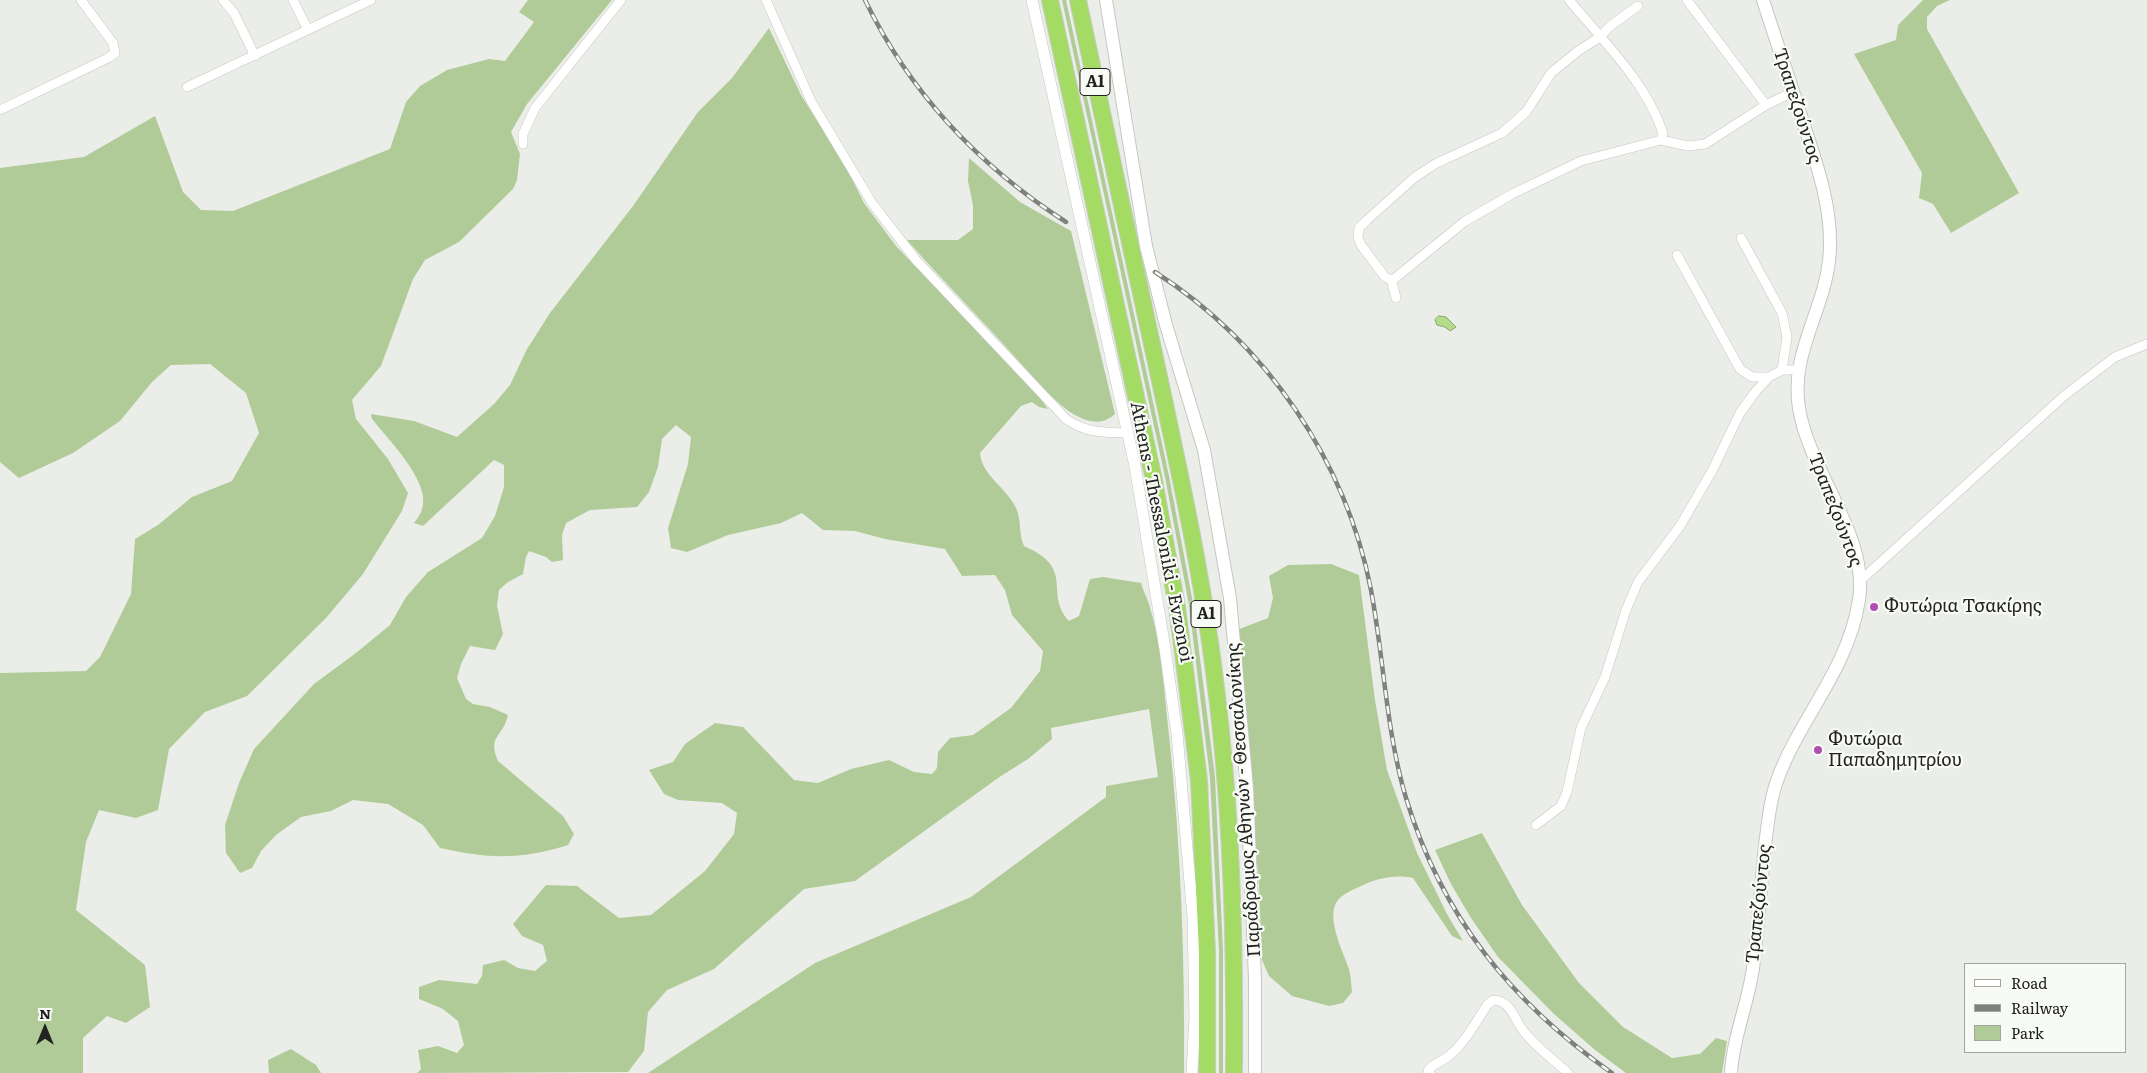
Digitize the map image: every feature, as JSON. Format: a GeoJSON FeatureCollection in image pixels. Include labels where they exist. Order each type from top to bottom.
{"type":"FeatureCollection","features":[{"type":"Feature","properties":{"kind":"highway","name":"Athens - Thessaloniki - Evzonoi"},"geometry":{"type":"LineString","coordinates":[[1050,0],[1154,480],[1179,616],[1199,780],[1207,952],[1207,1073]]}},
{"type":"Feature","properties":{"kind":"highway","name":"Athens - Thessaloniki - Evzonoi"},"geometry":{"type":"LineString","coordinates":[[1078,0],[1181,474],[1207,621],[1227,787],[1235,951],[1234,1073]]}},
{"type":"Feature","properties":{"kind":"main road","name":"Παράδρομος Αθηνών - Θεσσαλονίκης"},"geometry":{"type":"LineString","coordinates":[[1106,0],[1146,246],[1166,325],[1204,450],[1230,598],[1247,789],[1256,980],[1255,1073]]}},
{"type":"Feature","properties":{"kind":"main road","name":"Τραπεζούντος"},"geometry":{"type":"LineString","coordinates":[[1731,1073],[1736,1042],[1753,969],[1767,828],[1774,791],[1789,753],[1826,690],[1840,659],[1856,611],[1861,580],[1851,538],[1801,422],[1798,405],[1798,370],[1802,349],[1826,279],[1829,260],[1828,213],[1793,92],[1763,0]]}},
{"type":"Feature","properties":{"kind":"street"},"geometry":{"type":"LineString","coordinates":[[0,110],[108,58],[114,53],[113,43],[81,0]]}},
{"type":"Feature","properties":{"kind":"street"},"geometry":{"type":"LineString","coordinates":[[223,0],[234,13],[255,56]]}},
{"type":"Feature","properties":{"kind":"street"},"geometry":{"type":"LineString","coordinates":[[293,0],[308,30]]}},
{"type":"Feature","properties":{"kind":"street"},"geometry":{"type":"LineString","coordinates":[[187,87],[371,0]]}},
{"type":"Feature","properties":{"kind":"street"},"geometry":{"type":"LineString","coordinates":[[523,144],[523,134],[535,108],[621,0]]}},
{"type":"Feature","properties":{"kind":"street"},"geometry":{"type":"LineString","coordinates":[[766,0],[811,102],[872,203],[916,260],[1066,419],[1081,428],[1100,432],[1128,433]]}},
{"type":"Feature","properties":{"kind":"street"},"geometry":{"type":"LineString","coordinates":[[1032,0],[1128,433],[1149,544],[1177,734],[1193,917],[1195,1017],[1192,1073]]}},
{"type":"Feature","properties":{"kind":"street"},"geometry":{"type":"LineString","coordinates":[[1569,0],[1649,101],[1663,133],[1661,140]]}},
{"type":"Feature","properties":{"kind":"street"},"geometry":{"type":"LineString","coordinates":[[1687,0],[1766,104]]}},
{"type":"Feature","properties":{"kind":"street"},"geometry":{"type":"LineString","coordinates":[[1638,6],[1551,73],[1526,112],[1511,126],[1494,138],[1435,164],[1415,177],[1359,228],[1358,237],[1361,245],[1385,276],[1394,280],[1464,222],[1512,194],[1581,161],[1661,140],[1688,146],[1705,144],[1766,104],[1793,92]]}},
{"type":"Feature","properties":{"kind":"street"},"geometry":{"type":"LineString","coordinates":[[1741,238],[1782,313],[1786,337],[1782,370]]}},
{"type":"Feature","properties":{"kind":"street"},"geometry":{"type":"LineString","coordinates":[[1677,255],[1740,369],[1752,377],[1769,377]]}},
{"type":"Feature","properties":{"kind":"street"},"geometry":{"type":"LineString","coordinates":[[1391,279],[1396,298]]}},
{"type":"Feature","properties":{"kind":"street"},"geometry":{"type":"LineString","coordinates":[[1861,580],[2065,395],[2115,358],[2147,344]]}},
{"type":"Feature","properties":{"kind":"street"},"geometry":{"type":"LineString","coordinates":[[1536,825],[1561,806],[1567,792],[1582,728],[1613,658],[1626,610],[1638,582],[1680,526],[1712,471],[1740,413],[1769,377],[1782,370],[1798,370]]}},
{"type":"Feature","properties":{"kind":"street"},"geometry":{"type":"LineString","coordinates":[[1430,1073],[1428,1071],[1431,1066],[1449,1057],[1458,1047],[1487,1004],[1493,1000],[1500,1000],[1509,1007],[1529,1039],[1568,1073]]}},
{"type":"Feature","properties":{"kind":"green space"},"geometry":{"type":"Polygon","coordinates":[[[528,0],[612,0],[527,104],[511,132],[520,154],[517,180],[513,189],[459,242],[425,260],[413,279],[381,366],[352,400],[356,419],[388,459],[408,493],[402,511],[363,574],[326,618],[247,696],[205,712],[169,749],[158,810],[136,818],[99,810],[86,842],[76,910],[145,965],[150,1007],[126,1023],[107,1016],[83,1038],[83,1073],[0,1073],[0,673],[86,671],[100,657],[131,594],[135,539],[158,525],[192,497],[232,481],[259,433],[246,393],[210,364],[171,365],[152,382],[120,421],[73,453],[19,478],[0,462],[0,168],[84,157],[155,116],[183,192],[201,210],[233,211],[390,149],[406,102],[420,86],[447,70],[489,59],[505,61],[534,22],[519,12],[528,0]]]}},
{"type":"Feature","properties":{"kind":"green space"},"geometry":{"type":"Polygon","coordinates":[[[1062,0],[1066,0],[1169,476],[1193,603],[1215,777],[1223,951],[1223,1073],[1219,1073],[1219,952],[1210,778],[1189,605],[1165,477],[1062,0]]]}},
{"type":"Feature","properties":{"kind":"green space"},"geometry":{"type":"Polygon","coordinates":[[[1923,0],[1950,0],[1937,6],[1927,17],[1927,29],[2019,193],[1951,233],[1933,204],[1919,198],[1922,173],[1854,54],[1896,40],[1898,25],[1923,0]]]}},
{"type":"Feature","properties":{"kind":"green space"},"geometry":{"type":"Polygon","coordinates":[[[769,28],[801,95],[847,169],[864,203],[896,246],[1037,394],[1048,409],[1039,407],[1032,402],[1021,406],[980,453],[985,468],[1016,508],[1024,546],[1050,563],[1055,572],[1058,600],[1069,621],[1079,616],[1090,579],[1103,577],[1141,583],[1148,601],[1160,653],[1177,819],[1184,989],[1184,1073],[648,1073],[815,963],[971,897],[1106,797],[1106,786],[1158,777],[1149,709],[1051,728],[1052,739],[1028,759],[998,778],[855,881],[804,889],[714,969],[667,990],[648,1012],[644,1051],[628,1072],[417,1073],[421,1069],[418,1050],[438,1046],[457,1053],[464,1045],[458,1021],[443,1009],[419,999],[419,987],[439,980],[477,984],[482,976],[483,965],[504,960],[518,968],[535,971],[547,961],[543,945],[522,936],[513,924],[546,885],[577,886],[619,918],[651,915],[705,871],[734,834],[737,813],[722,803],[678,800],[664,794],[649,770],[673,762],[685,744],[715,723],[743,727],[794,780],[818,783],[851,769],[889,760],[914,772],[932,774],[937,768],[938,752],[950,738],[973,735],[1011,708],[1040,671],[1043,651],[1012,615],[1005,590],[995,575],[962,576],[945,549],[885,539],[855,531],[823,530],[802,513],[781,523],[728,535],[687,552],[671,548],[668,528],[688,464],[691,437],[676,425],[662,439],[658,467],[649,492],[637,507],[590,510],[566,523],[562,535],[563,560],[552,562],[546,557],[529,551],[523,574],[508,582],[499,590],[497,606],[503,634],[495,650],[470,646],[461,664],[457,678],[466,699],[473,704],[490,707],[508,715],[506,723],[495,741],[495,753],[498,761],[563,816],[574,834],[568,845],[535,853],[505,856],[458,852],[440,848],[423,825],[388,804],[353,800],[331,811],[301,817],[276,835],[261,851],[252,868],[240,873],[226,853],[225,825],[239,783],[254,749],[314,684],[390,625],[406,597],[428,572],[482,538],[495,516],[504,487],[504,465],[494,460],[423,526],[414,523],[422,509],[421,487],[415,474],[372,419],[371,414],[414,421],[457,437],[494,404],[510,385],[527,349],[550,313],[633,206],[698,112],[732,78],[769,28]]]}},
{"type":"Feature","properties":{"kind":"green space"},"geometry":{"type":"Polygon","coordinates":[[[969,158],[1020,202],[1071,231],[1115,414],[1110,418],[1097,422],[1087,420],[1070,412],[1053,398],[907,240],[958,240],[973,229],[973,205],[968,181],[969,158]]]}},
{"type":"Feature","properties":{"kind":"green space"},"geometry":{"type":"Polygon","coordinates":[[[1331,564],[1359,575],[1375,700],[1387,770],[1417,853],[1448,916],[1463,941],[1452,936],[1413,878],[1400,876],[1367,883],[1341,897],[1336,903],[1333,918],[1337,936],[1349,969],[1352,992],[1343,1003],[1329,1006],[1292,996],[1269,976],[1262,960],[1259,885],[1237,630],[1268,618],[1273,598],[1269,576],[1288,565],[1331,564]]]}},
{"type":"Feature","properties":{"kind":"green space"},"geometry":{"type":"Polygon","coordinates":[[[1482,833],[1522,905],[1579,983],[1623,1027],[1672,1058],[1700,1054],[1716,1038],[1727,1041],[1722,1073],[1626,1073],[1595,1050],[1554,1014],[1498,957],[1471,918],[1451,884],[1435,850],[1482,833]]]}},
{"type":"Feature","properties":{"kind":"green space"},"geometry":{"type":"Polygon","coordinates":[[[291,1049],[316,1065],[321,1073],[269,1073],[268,1060],[291,1049]]]}},
{"type":"Feature","properties":{"kind":"shaded area"},"geometry":{"type":"Polygon","coordinates":[[[1439,316],[1446,317],[1456,327],[1450,331],[1445,327],[1437,325],[1435,320],[1439,316]]]}},
{"type":"Feature","properties":{"kind":"railway"},"geometry":{"type":"LineString","coordinates":[[865,0],[903,66],[950,125],[1004,177],[1066,222]]}},
{"type":"Feature","properties":{"kind":"railway"},"geometry":{"type":"LineString","coordinates":[[1155,272],[1195,301],[1232,334],[1266,370],[1295,409],[1321,451],[1342,496],[1359,542],[1371,590],[1399,773],[1421,841],[1439,881],[1461,919],[1485,954],[1512,987],[1576,1046],[1612,1073]]}},
{"type":"Feature","properties":{"kind":"place","name":"Φυτώρια Τσακίρης"},"geometry":{"type":"Point","coordinates":[1874,607]}},
{"type":"Feature","properties":{"kind":"place","name":"Φυτώρια Παπαδημητρίου"},"geometry":{"type":"Point","coordinates":[1818,750]}}]}
